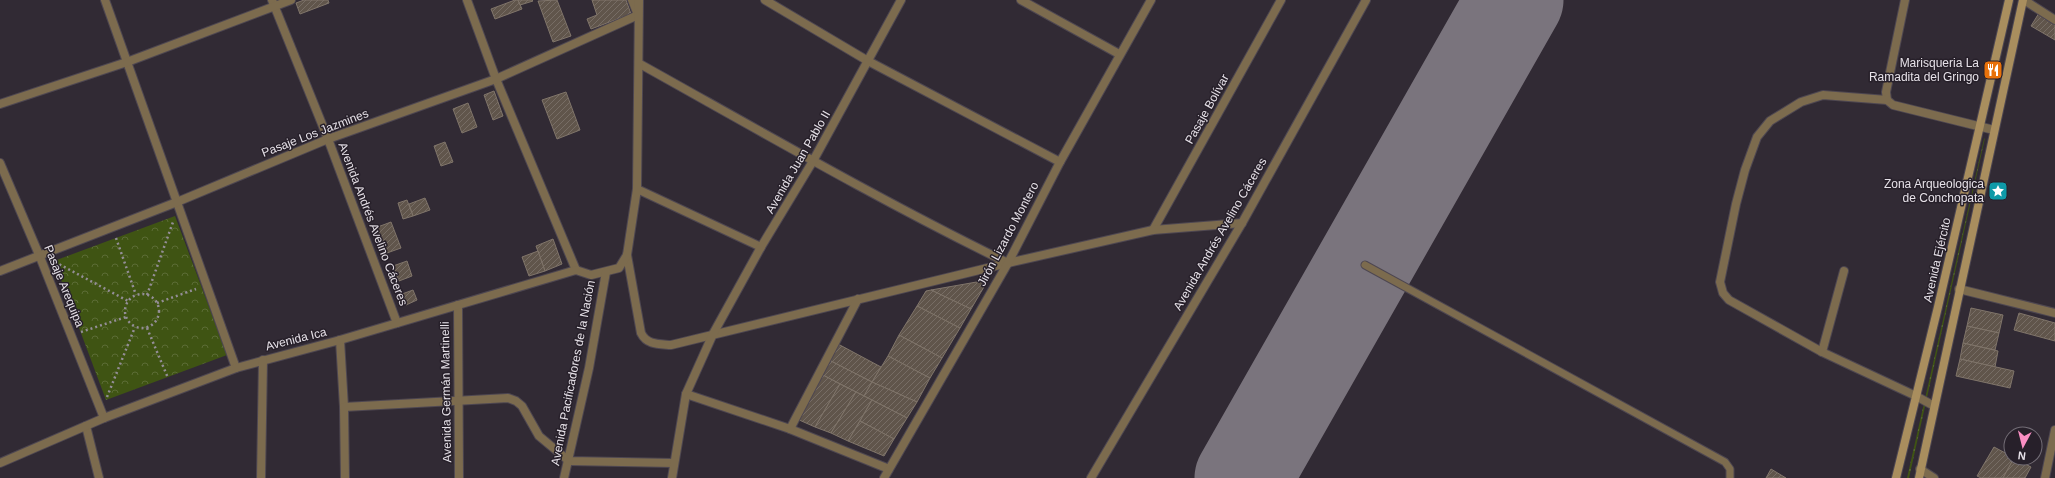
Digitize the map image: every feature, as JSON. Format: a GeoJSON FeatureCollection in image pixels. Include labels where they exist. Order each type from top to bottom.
{"type":"FeatureCollection","features":[{"type":"Feature","properties":{"kind":"street"},"geometry":{"type":"LineString","coordinates":[[105,0],[236,368]]}},
{"type":"Feature","properties":{"kind":"street"},"geometry":{"type":"LineString","coordinates":[[0,104],[127,62],[273,3],[291,0]]}},
{"type":"Feature","properties":{"kind":"street"},"geometry":{"type":"LineString","coordinates":[[467,0],[496,79],[576,270]]}},
{"type":"Feature","properties":{"kind":"street"},"geometry":{"type":"LineString","coordinates":[[632,0],[638,15]]}},
{"type":"Feature","properties":{"kind":"street"},"geometry":{"type":"LineString","coordinates":[[639,0],[638,15],[640,64],[637,189],[627,255],[638,322],[644,339],[654,344],[671,345],[1008,263],[1153,230],[1242,223]]}},
{"type":"Feature","properties":{"kind":"street"},"geometry":{"type":"LineString","coordinates":[[765,0],[868,61],[1060,162]]}},
{"type":"Feature","properties":{"kind":"street","name":"Avenida Juan Pablo II"},"geometry":{"type":"LineString","coordinates":[[672,478],[686,394],[713,334],[813,161],[901,0]]}},
{"type":"Feature","properties":{"kind":"street"},"geometry":{"type":"LineString","coordinates":[[1021,0],[1119,54]]}},
{"type":"Feature","properties":{"kind":"street","name":"Jirón Lizardo Montero"},"geometry":{"type":"LineString","coordinates":[[884,478],[1008,263],[1060,162],[1119,54],[1151,0]]}},
{"type":"Feature","properties":{"kind":"street","name":"Pasaje Bolívar"},"geometry":{"type":"LineString","coordinates":[[1153,230],[1281,0]]}},
{"type":"Feature","properties":{"kind":"street","name":"Avenida Andrés Avelino Cáceres"},"geometry":{"type":"LineString","coordinates":[[1091,478],[1242,223],[1366,0]]}},
{"type":"Feature","properties":{"kind":"street"},"geometry":{"type":"LineString","coordinates":[[1886,100],[1886,92],[1905,0]]}},
{"type":"Feature","properties":{"kind":"street","name":"Avenida Ejército"},"geometry":{"type":"LineString","coordinates":[[1896,478],[2009,0]]}},
{"type":"Feature","properties":{"kind":"street"},"geometry":{"type":"LineString","coordinates":[[1919,478],[2023,0],[2055,20]]}},
{"type":"Feature","properties":{"kind":"street","name":"Avenida Andrés Avelino Cáceres"},"geometry":{"type":"LineString","coordinates":[[273,3],[328,139],[398,323]]}},
{"type":"Feature","properties":{"kind":"street","name":"Pasaje Los Jazmines"},"geometry":{"type":"LineString","coordinates":[[0,271],[177,202],[328,139],[496,79],[638,15]]}},
{"type":"Feature","properties":{"kind":"street"},"geometry":{"type":"LineString","coordinates":[[640,64],[813,161],[1008,263]]}},
{"type":"Feature","properties":{"kind":"street"},"geometry":{"type":"LineString","coordinates":[[1934,406],[1822,352],[1729,300],[1723,293],[1720,282],[1736,204],[1745,170],[1757,137],[1770,121],[1801,102],[1823,95],[1886,100],[1893,105],[1994,130]]}},
{"type":"Feature","properties":{"kind":"street","name":"Pasaje Arequipa"},"geometry":{"type":"LineString","coordinates":[[0,163],[40,256],[104,418]]}},
{"type":"Feature","properties":{"kind":"street"},"geometry":{"type":"LineString","coordinates":[[637,189],[762,247]]}},
{"type":"Feature","properties":{"kind":"street"},"geometry":{"type":"LineString","coordinates":[[606,272],[619,268],[627,255]]}},
{"type":"Feature","properties":{"kind":"street","name":"Avenida Ica"},"geometry":{"type":"LineString","coordinates":[[0,463],[104,418],[236,368],[340,340],[576,270],[591,275],[606,272]]}},
{"type":"Feature","properties":{"kind":"street"},"geometry":{"type":"LineString","coordinates":[[1822,352],[1844,271]]}},
{"type":"Feature","properties":{"kind":"street","name":"Avenida Pacificadores de la Nación"},"geometry":{"type":"LineString","coordinates":[[564,478],[589,368],[606,272]]}},
{"type":"Feature","properties":{"kind":"street"},"geometry":{"type":"LineString","coordinates":[[1960,289],[2055,313]]}},
{"type":"Feature","properties":{"kind":"street"},"geometry":{"type":"LineString","coordinates":[[790,429],[858,299]]}},
{"type":"Feature","properties":{"kind":"street","name":"Avenida Germán Martinelli"},"geometry":{"type":"LineString","coordinates":[[458,305],[459,478]]}},
{"type":"Feature","properties":{"kind":"street"},"geometry":{"type":"LineString","coordinates":[[340,340],[344,407],[345,478]]}},
{"type":"Feature","properties":{"kind":"street"},"geometry":{"type":"LineString","coordinates":[[261,478],[263,360]]}},
{"type":"Feature","properties":{"kind":"street"},"geometry":{"type":"LineString","coordinates":[[686,394],[790,429],[889,469]]}},
{"type":"Feature","properties":{"kind":"street"},"geometry":{"type":"LineString","coordinates":[[344,407],[459,402],[508,398],[516,401],[522,406],[539,436],[569,461],[674,463]]}},
{"type":"Feature","properties":{"kind":"street"},"geometry":{"type":"LineString","coordinates":[[86,426],[98,478]]}},
{"type":"Feature","properties":{"kind":"street"},"geometry":{"type":"LineString","coordinates":[[2045,478],[2055,430]]}},
{"type":"Feature","properties":{"kind":"street"},"geometry":{"type":"LineString","coordinates":[[1920,469],[1934,478]]}},
{"type":"Feature","properties":{"kind":"lane"},"geometry":{"type":"LineString","coordinates":[[1365,265],[1725,462],[1730,469],[1730,478]]}},
{"type":"Feature","properties":{"kind":"path"},"geometry":{"type":"LineString","coordinates":[[147,295],[175,216]]}},
{"type":"Feature","properties":{"kind":"path"},"geometry":{"type":"LineString","coordinates":[[116,238],[136,295]]}},
{"type":"Feature","properties":{"kind":"path"},"geometry":{"type":"LineString","coordinates":[[54,261],[128,301]]}},
{"type":"Feature","properties":{"kind":"path"},"geometry":{"type":"LineString","coordinates":[[157,303],[201,287]]}},
{"type":"Feature","properties":{"kind":"path"},"geometry":{"type":"LineString","coordinates":[[136,295],[147,295],[157,303],[159,309],[157,320],[147,328],[135,327],[126,317],[125,311],[128,301],[136,295]]}},
{"type":"Feature","properties":{"kind":"path"},"geometry":{"type":"LineString","coordinates":[[81,332],[126,317]]}},
{"type":"Feature","properties":{"kind":"path"},"geometry":{"type":"LineString","coordinates":[[106,400],[135,327]]}},
{"type":"Feature","properties":{"kind":"path"},"geometry":{"type":"LineString","coordinates":[[147,328],[168,378]]}},
{"type":"Feature","properties":{"kind":"green space"},"geometry":{"type":"Polygon","coordinates":[[[1985,138],[1909,478],[1907,478],[1984,139],[1985,138]]]}},
{"type":"Feature","properties":{"kind":"green space"},"geometry":{"type":"Polygon","coordinates":[[[175,216],[227,355],[106,400],[54,261],[175,216]]]}},
{"type":"Feature","properties":{"kind":"building"},"geometry":{"type":"Polygon","coordinates":[[[304,0],[328,0],[329,3],[300,14],[296,3],[304,0]]]}},
{"type":"Feature","properties":{"kind":"building"},"geometry":{"type":"Polygon","coordinates":[[[518,0],[522,9],[495,19],[491,9],[518,0]]]}},
{"type":"Feature","properties":{"kind":"building"},"geometry":{"type":"Polygon","coordinates":[[[518,0],[532,0],[533,1],[520,5],[518,0]]]}},
{"type":"Feature","properties":{"kind":"building"},"geometry":{"type":"Polygon","coordinates":[[[557,0],[571,36],[553,42],[538,1],[557,0]]]}},
{"type":"Feature","properties":{"kind":"building"},"geometry":{"type":"Polygon","coordinates":[[[592,0],[626,0],[631,14],[591,29],[587,19],[597,15],[592,0]]]}},
{"type":"Feature","properties":{"kind":"building"},"geometry":{"type":"Polygon","coordinates":[[[2039,13],[2055,22],[2055,40],[2031,26],[2039,13]]]}},
{"type":"Feature","properties":{"kind":"building"},"geometry":{"type":"Polygon","coordinates":[[[494,91],[503,116],[493,120],[484,95],[494,91]]]}},
{"type":"Feature","properties":{"kind":"building"},"geometry":{"type":"Polygon","coordinates":[[[566,92],[580,130],[557,139],[542,100],[566,92]]]}},
{"type":"Feature","properties":{"kind":"building"},"geometry":{"type":"Polygon","coordinates":[[[468,103],[477,127],[462,133],[453,109],[468,103]]]}},
{"type":"Feature","properties":{"kind":"building"},"geometry":{"type":"Polygon","coordinates":[[[445,142],[453,162],[441,166],[434,146],[445,142]]]}},
{"type":"Feature","properties":{"kind":"building"},"geometry":{"type":"Polygon","coordinates":[[[425,198],[430,210],[413,216],[409,204],[425,198]]]}},
{"type":"Feature","properties":{"kind":"building"},"geometry":{"type":"Polygon","coordinates":[[[407,200],[413,216],[403,219],[398,203],[407,200]]]}},
{"type":"Feature","properties":{"kind":"building"},"geometry":{"type":"Polygon","coordinates":[[[391,222],[401,248],[384,254],[375,228],[391,222]]]}},
{"type":"Feature","properties":{"kind":"building"},"geometry":{"type":"Polygon","coordinates":[[[553,239],[562,264],[545,271],[536,246],[553,239]]]}},
{"type":"Feature","properties":{"kind":"building"},"geometry":{"type":"Polygon","coordinates":[[[538,251],[545,271],[529,276],[522,257],[538,251]]]}},
{"type":"Feature","properties":{"kind":"building"},"geometry":{"type":"Polygon","coordinates":[[[407,261],[412,276],[399,281],[393,266],[407,261]]]}},
{"type":"Feature","properties":{"kind":"building"},"geometry":{"type":"Polygon","coordinates":[[[988,280],[971,309],[931,290],[988,280]]]}},
{"type":"Feature","properties":{"kind":"building"},"geometry":{"type":"Polygon","coordinates":[[[413,290],[417,300],[406,305],[402,294],[413,290]]]}},
{"type":"Feature","properties":{"kind":"building"},"geometry":{"type":"Polygon","coordinates":[[[931,290],[971,309],[960,328],[917,306],[926,291],[931,290]]]}},
{"type":"Feature","properties":{"kind":"building"},"geometry":{"type":"Polygon","coordinates":[[[917,306],[960,328],[942,358],[899,335],[917,306]]]}},
{"type":"Feature","properties":{"kind":"building"},"geometry":{"type":"Polygon","coordinates":[[[1971,308],[2003,315],[1999,333],[1967,326],[1971,308]]]}},
{"type":"Feature","properties":{"kind":"building"},"geometry":{"type":"Polygon","coordinates":[[[2019,313],[2055,323],[2055,341],[2014,330],[2019,313]]]}},
{"type":"Feature","properties":{"kind":"building"},"geometry":{"type":"Polygon","coordinates":[[[1967,326],[1999,333],[1995,350],[1963,343],[1967,326]]]}},
{"type":"Feature","properties":{"kind":"building"},"geometry":{"type":"Polygon","coordinates":[[[899,335],[942,358],[930,378],[888,356],[899,335]]]}},
{"type":"Feature","properties":{"kind":"building"},"geometry":{"type":"Polygon","coordinates":[[[1963,343],[1998,351],[1995,367],[1960,359],[1963,343]]]}},
{"type":"Feature","properties":{"kind":"building"},"geometry":{"type":"Polygon","coordinates":[[[838,344],[881,367],[872,382],[829,360],[838,344]]]}},
{"type":"Feature","properties":{"kind":"building"},"geometry":{"type":"Polygon","coordinates":[[[888,356],[930,378],[917,402],[872,382],[888,356]]]}},
{"type":"Feature","properties":{"kind":"building"},"geometry":{"type":"Polygon","coordinates":[[[1960,359],[2014,371],[2010,388],[1956,376],[1960,359]]]}},
{"type":"Feature","properties":{"kind":"building"},"geometry":{"type":"Polygon","coordinates":[[[829,360],[872,382],[864,396],[821,374],[829,360]]]}},
{"type":"Feature","properties":{"kind":"building"},"geometry":{"type":"Polygon","coordinates":[[[821,374],[840,384],[815,427],[797,419],[821,374]]]}},
{"type":"Feature","properties":{"kind":"building"},"geometry":{"type":"Polygon","coordinates":[[[872,382],[917,402],[907,418],[864,396],[872,382]]]}},
{"type":"Feature","properties":{"kind":"building"},"geometry":{"type":"Polygon","coordinates":[[[840,384],[856,392],[831,433],[815,427],[840,384]]]}},
{"type":"Feature","properties":{"kind":"building"},"geometry":{"type":"Polygon","coordinates":[[[856,392],[872,400],[848,441],[831,433],[856,392]]]}},
{"type":"Feature","properties":{"kind":"building"},"geometry":{"type":"Polygon","coordinates":[[[872,400],[907,418],[894,439],[860,421],[872,400]]]}},
{"type":"Feature","properties":{"kind":"building"},"geometry":{"type":"Polygon","coordinates":[[[860,421],[894,439],[884,456],[848,441],[860,421]]]}},
{"type":"Feature","properties":{"kind":"building"},"geometry":{"type":"Polygon","coordinates":[[[1994,447],[2003,452],[2003,466],[2010,466],[2003,478],[1981,478],[1977,476],[1994,447]]]}},
{"type":"Feature","properties":{"kind":"building"},"geometry":{"type":"Polygon","coordinates":[[[2010,466],[2031,467],[2025,478],[2003,478],[2010,466]]]}},
{"type":"Feature","properties":{"kind":"building"},"geometry":{"type":"Polygon","coordinates":[[[1771,469],[1786,478],[1766,478],[1771,469]]]}},
{"type":"Feature","properties":{"kind":"runway"},"geometry":{"type":"LineString","coordinates":[[1243,478],[1515,0]]}},
{"type":"Feature","properties":{"kind":"place","name":"Marisqueria La Ramadita del Gringo"},"geometry":{"type":"Point","coordinates":[1993,70]}},
{"type":"Feature","properties":{"kind":"place","name":"Zona Arqueologica de Conchopata"},"geometry":{"type":"Point","coordinates":[1998,191]}}]}
